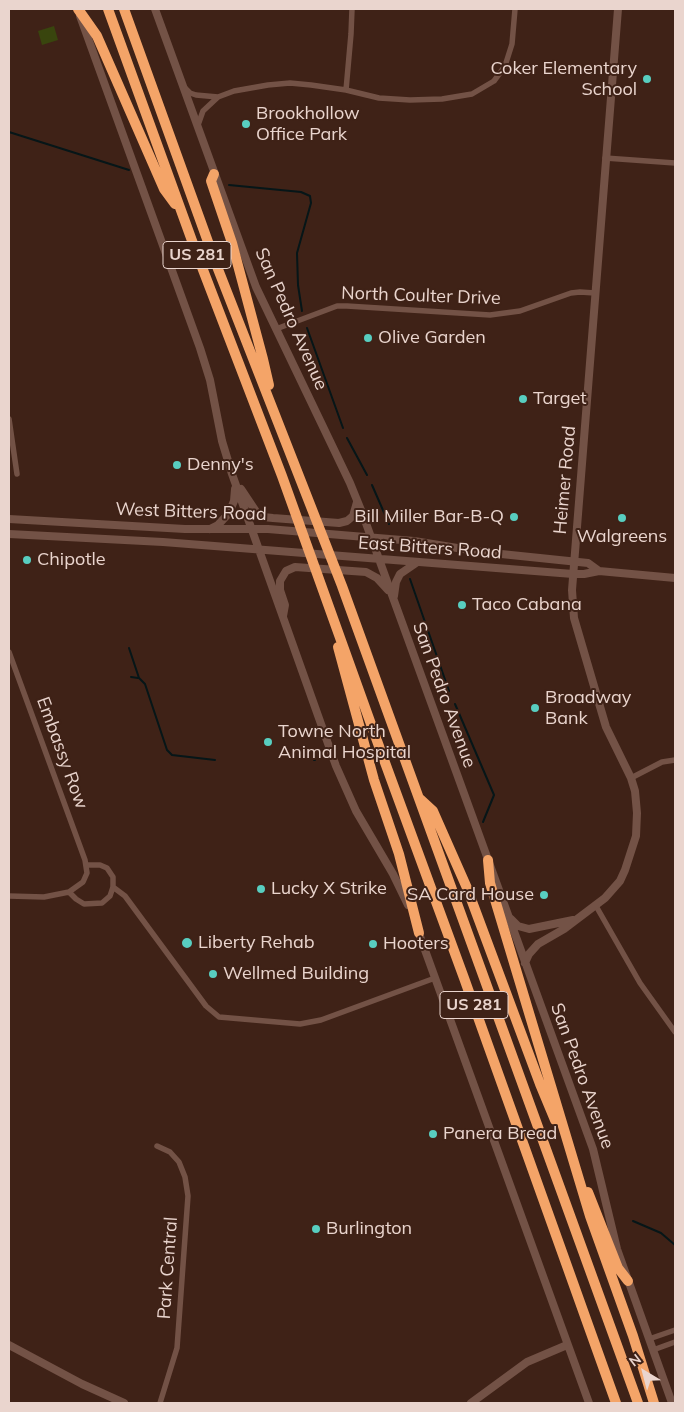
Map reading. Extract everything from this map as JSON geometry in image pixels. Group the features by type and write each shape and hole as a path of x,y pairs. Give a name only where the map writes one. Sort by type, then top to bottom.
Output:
{"highway":[{"path":"78,9 97,36 164,189 183,215"},
{"name":"US 281","path":"108,9 321,584 471,996 616,1403"},
{"name":"US 281","path":"124,9 216,264 342,586 638,1403"},
{"path":"214,174 211,181 236,256 264,359 274,410"},
{"path":"329,607 342,668 378,794 399,854 419,933"},
{"path":"419,798 433,811 467,888 543,1092 595,1208 618,1268 628,1281"},
{"path":"488,860 490,883 590,1216 633,1336 654,1403"}],"main road":[{"path":"78,9 204,360 222,441 282,618 347,793 399,885 419,933 589,1403"},
{"name":"San Pedro Avenue","path":"155,9 254,281 357,499 394,598 593,1149 616,1243 672,1403"},
{"name":"Heimer Road","path":"526,963 529,954 538,944 564,929 574,919 596,906 620,880 634,847 638,813 631,778 606,727 578,637 574,618 572,590 618,9"},
{"path":"232,474 252,508 258,514 266,517 340,523 349,520 353,516 357,499"},
{"path":"205,530 218,525 231,510 235,494 232,474"},
{"name":"West Bitters Road","path":"9,519 205,530 268,529 371,538"},
{"name":"West Bitters Road","path":"9,534 258,549"},
{"name":"East Bitters Road","path":"371,538 414,541 482,552 588,563 599,571"},
{"name":"East Bitters Road","path":"258,549 573,574 599,571 675,578"},
{"path":"394,598 398,577 416,563"},
{"path":"282,618 285,605 280,590 280,581 286,571 294,567 369,573 381,581 394,598"},
{"name":"Heimer Road","path":"509,916 517,926 529,929 574,919"},
{"path":"470,1403 527,1362 568,1344"},
{"path":"9,1345 82,1384 124,1403"}],"street":[{"path":"346,90 352,34 352,9"},
{"path":"183,86 196,95 218,97 252,87 290,83 346,90 379,98 410,100 442,99 472,94 494,81 506,66 512,44 515,9"},
{"path":"198,127 202,112 218,97"},
{"path":"605,158 675,163"},
{"name":"North Coulter Drive","path":"276,329 337,306 498,314 520,311 571,293 595,294"},
{"path":"9,419 16,474"},
{"name":"Embassy Row","path":"9,652 87,865"},
{"path":"631,778 662,762 675,760"},
{"path":"9,896 44,897 69,892 83,882 87,873 87,865 100,865 106,868 112,877 113,887 110,896 102,903 84,904 69,892"},
{"path":"113,887 126,896 206,1006 219,1016 300,1024 321,1020 435,978"},
{"path":"596,906 640,982 675,1032"},
{"name":"Park Central","path":"157,1146 170,1152 179,1162 185,1176 188,1196 177,1348 160,1403"},
{"path":"649,1339 675,1330"},
{"path":"653,1350 675,1342"}],"green space":[{"path":"54,26 58,40 42,45 38,31"}],"waterway":[{"path":"9,132 129,170"},
{"path":"229,185 301,192 310,196 311,203 297,253 298,285 302,311"},
{"path":"307,328 343,428"},
{"path":"347,438 367,475"},
{"path":"372,485 389,524"},
{"path":"410,579 449,691"},
{"path":"129,648 139,678 145,684 167,750 172,755 215,760"},
{"path":"131,677 138,678"},
{"path":"455,704 494,795 483,822"},
{"path":"633,1221 661,1233 675,1245"}],"place":[{"name":"Coker Elementary School","path":"647,79"},
{"name":"Brookhollow Office Park","path":"246,124"},
{"name":"Olive Garden","path":"368,338"},
{"name":"Target","path":"523,399"},
{"name":"Denny's","path":"177,465"},
{"name":"Bill Miller Bar-B-Q","path":"514,517"},
{"name":"Walgreens","path":"622,518"},
{"name":"Chipotle","path":"27,560"},
{"name":"Taco Cabana","path":"462,605"},
{"name":"Broadway Bank","path":"535,708"},
{"name":"Towne North Animal Hospital","path":"268,742"},
{"name":"Lucky X Strike","path":"261,889"},
{"name":"SA Card House","path":"544,895"},
{"name":"Liberty Rehab","path":"187,943"},
{"name":"Hooters","path":"373,944"},
{"name":"Wellmed Building","path":"213,974"},
{"name":"Panera Bread","path":"433,1134"},
{"name":"Burlington","path":"316,1229"}]}
